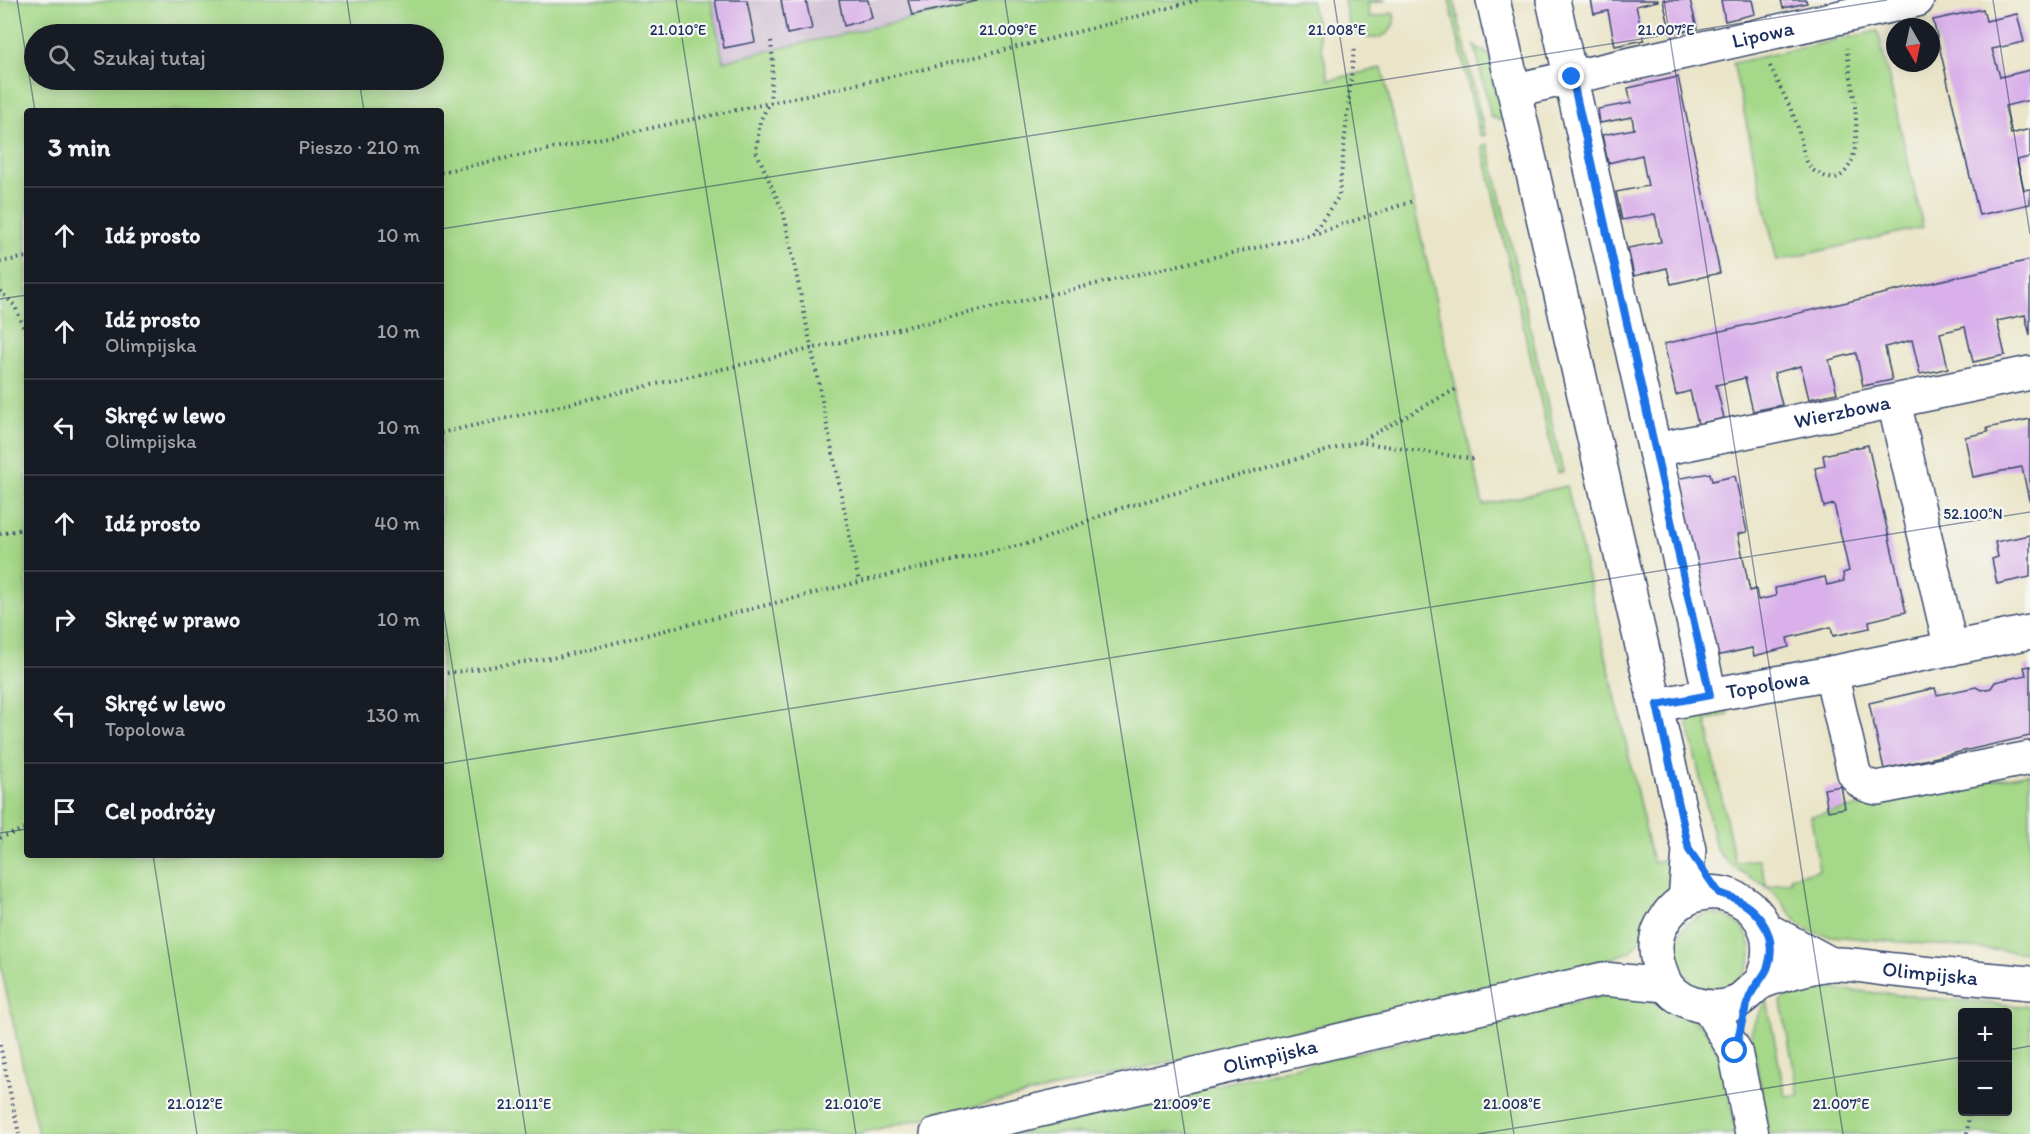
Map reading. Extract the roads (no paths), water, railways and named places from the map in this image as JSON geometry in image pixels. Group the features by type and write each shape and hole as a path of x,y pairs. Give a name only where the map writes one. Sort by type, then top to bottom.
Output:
{"street":[{"path":"1493,0 1689,850 1685,900"},
{"name":"Topolowa","path":"1553,0 1656,450 1730,699 1831,673 2030,632"},
{"name":"Lipowa","path":"1515,90 1917,0"},
{"name":"Wierzbowa","path":"1656,450 2030,373"},
{"path":"1894,402 1951,650"},
{"path":"1831,673 1854,773 1859,782 1869,787 1877,788 2030,758"},
{"path":"1657,705 1730,699"},
{"path":"1689,850 1719,893"},
{"path":"1665,984 1657,962 1656,942 1660,927 1670,911 1685,900 1702,893 1719,893"},
{"name":"Olimpijska","path":"1719,893 1735,897 1749,905 1761,918 1766,928 1831,964"},
{"path":"1735,1051 1756,988 1767,967 1770,950 1766,928"},
{"name":"Olimpijska","path":"1603,980 1656,942"},
{"name":"Olimpijska","path":"937,1134 1603,980 1665,984 1679,998 1708,1007 1732,1004 1756,988 1831,964 2030,983"},
{"path":"1708,1007 1735,1051 1752,1134"}]}
